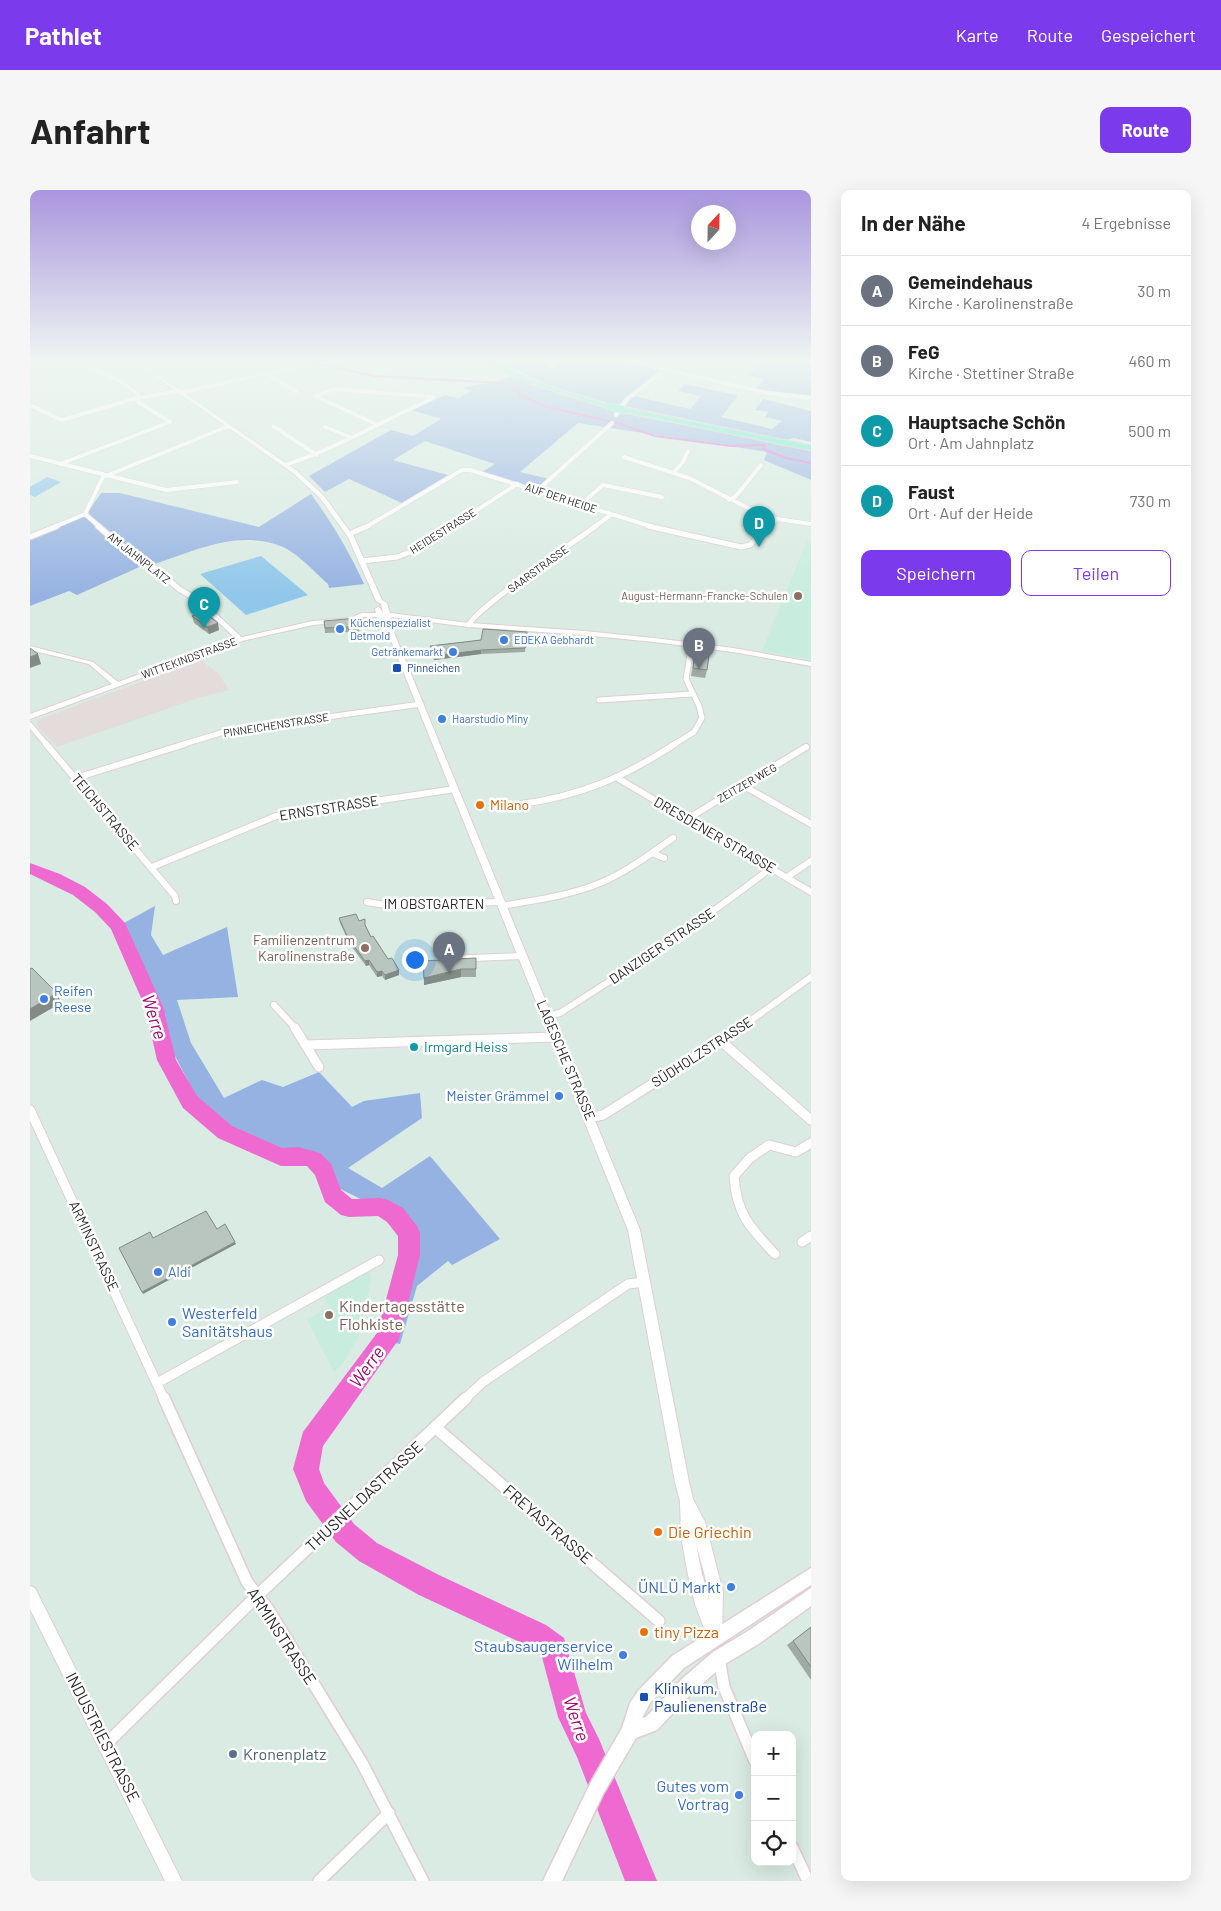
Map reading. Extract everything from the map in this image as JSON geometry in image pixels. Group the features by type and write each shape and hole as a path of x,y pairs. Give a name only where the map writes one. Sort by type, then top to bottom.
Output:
{"main road":[{"path":"761,438 811,448"},
{"path":"552,1881 597,1788 630,1730 636,1709 644,1697 678,1662 811,1576"},
{"path":"630,1730 651,1724 689,1684 719,1658 754,1637 811,1596"},
{"name":"LAGESCHE STRASSE","path":"715,1639 719,1658"}],"street":[{"path":"60,464 127,438"},
{"path":"30,537 85,514 96,496 101,479 200,438"},
{"name":"LAGESCHE STRASSE","path":"246,438 285,465 322,497 349,534 379,601 377,604 384,631 392,635"},
{"path":"291,438 317,455"},
{"path":"285,465 317,455 348,438"},
{"path":"538,490 596,438"},
{"path":"674,472 683,462 688,451"},
{"path":"30,456 166,490 236,482"},
{"path":"624,457 674,472 747,509 777,519 811,524"},
{"path":"729,500 736,496 761,465"},
{"name":"AUF DER HEIDE","path":"349,534 361,530 458,470 470,470 538,490 611,515 741,547 750,545 777,519"},
{"name":"HEIDESTRASSE","path":"362,561 405,555 517,484"},
{"path":"580,505 603,485 662,497"},
{"name":"AM JAHNPLATZ","path":"85,514 129,553 148,562 179,589 199,601 240,639"},
{"name":"SAARSTRASSE","path":"469,625 470,621 488,605 611,515"},
{"name":"LAGESCHE STRASSE","path":"379,601 384,603 392,635 634,1230 669,1417 687,1500 698,1522 716,1592 715,1639"},
{"name":"WITTEKINDSTRASSE","path":"30,718 240,639 313,623 353,618 380,617 600,634 692,644 811,664"},
{"path":"521,804 570,798 619,779 694,732 701,724 702,715 686,680 692,644"},
{"path":"30,648 91,663 118,685"},
{"path":"599,700 692,694"},
{"name":"PINNEICHENSTRASSE","path":"76,778 227,731 421,704"},
{"name":"TEICHSTRASSE","path":"30,725 152,867 175,896 176,901"},
{"name":"ZEITZER WEG","path":"687,818 734,789 744,786 806,747"},
{"name":"DRESDENER STRASSE","path":"619,779 811,892"},
{"path":"744,786 811,824"},
{"name":"ERNSTSTRASSE","path":"152,867 276,816 455,789"},
{"name":"IM OBSTGARTEN","path":"366,902 385,905 501,904 567,894 590,887 631,867 673,838"},
{"path":"652,852 664,858"},
{"path":"787,877 811,860"},
{"name":"DANZIGER STRASSE","path":"548,1016 560,1013 674,940 726,904 772,868"},
{"path":"446,959 523,956"},
{"name":"SÜDHOLZSTRASSE","path":"589,1118 603,1115 722,1042 811,977"},
{"path":"274,1004 307,1045 308,1054 319,1067"},
{"path":"307,1045 556,1036"},
{"path":"722,1042 811,1120"},
{"name":"ARMINSTRASSE","path":"30,1110 247,1582 258,1594 358,1755 422,1881"},
{"path":"776,1254 744,1222 734,1196 734,1176 750,1158 769,1145 796,1152 811,1143"},
{"path":"802,1242 811,1236"},
{"path":"157,1383 379,1260"},
{"name":"THUSNELDASTRASSE","path":"107,1743 258,1594 483,1382 628,1284 645,1282"},
{"name":"FREYASTRASSE","path":"436,1428 659,1621"},
{"name":"INDUSTRIESTRASSE","path":"30,1593 107,1743 174,1881"},
{"path":"719,1658 724,1687 751,1751"},
{"path":"319,1881 389,1813"},
{"path":"796,1855 808,1881"}],"shaded area":[{"path":"377,438 560,438 520,472 549,479 536,489 482,472 495,464 425,441 393,460 448,475 402,503 349,479 325,492 309,476"},
{"path":"675,438 749,438 811,450 811,480 764,460 767,452"},
{"path":"777,438 811,438 811,442 794,438 787,440"},
{"path":"47,477 61,482 35,497 30,495 30,487"},
{"path":"101,493 120,493 259,527 311,494 340,538 364,584 329,588 328,584 289,550 267,542 251,540 218,543 155,564 125,544 91,516 88,512"},
{"path":"84,516 123,551 146,564 77,595 69,591 30,606 30,539"},
{"name":"August-Hermann-Francke-Schulen","path":"807,541 811,542 811,660 762,651"},
{"path":"261,556 308,595 246,615 200,574"},
{"path":"200,660 218,673 229,690 198,698 57,747 36,724 38,720"},
{"path":"155,906 151,935 163,955 227,927 238,997 177,1000 191,1043 224,1098 262,1080 283,1087 319,1072 352,1107 364,1101 420,1093 422,1118 348,1168 382,1188 430,1156 500,1239 452,1265 448,1261 417,1286 400,1344 394,1343 415,1255 414,1232 405,1214 398,1207 363,1200 336,1187 326,1167 312,1155 299,1152 282,1154 226,1127 197,1098 174,1054 161,1004 122,924"},
{"path":"367,1269 372,1276 358,1337 344,1362 334,1372 307,1320 329,1307 322,1294"}],"building":[{"path":"204,612 218,623 207,627 192,616"},
{"path":"357,618 359,629 349,630 348,627 325,628 324,621"},
{"path":"483,629 527,632 525,648 481,650 434,656 430,646 481,640"},
{"path":"30,648 38,654 30,657"},
{"path":"695,653 709,655 707,670 693,668"},
{"name":"Familienzentrum Karolinenstraße","path":"356,914 359,921 365,919 365,925 371,937 373,936 388,959 392,958 399,970 385,975 382,971 377,972 369,960 365,961 348,938 339,918"},
{"path":"476,958 476,969 461,969 424,978 423,961"},
{"path":"32,968 57,993 30,1009 30,969"},
{"name":"Aldi","path":"206,1211 217,1229 225,1224 235,1242 142,1292 119,1248 150,1232 153,1238"},
{"path":"811,1627 811,1667 793,1641"}],"waterway":[{"path":"670,438 731,446 765,445 763,449 786,458 811,463"},
{"name":"Werre","path":"30,868 79,891 91,899 119,927 154,1007 167,1060 190,1102 225,1132 281,1157 298,1156 313,1159 324,1170 332,1196 349,1208 380,1207 395,1215 409,1233 409,1255 400,1296 387,1339 312,1441 306,1469 315,1492 345,1533 368,1552 429,1585 536,1635 554,1648 573,1717 589,1749 641,1881"}],"place":[{"name":"Faust","path":"759,547"},
{"name":"August-Hermann-Francke-Schulen","path":"798,596"},
{"name":"Hauptsache Schön","path":"204,628"},
{"name":"Küchenspezialist Detmold","path":"340,629"},
{"name":"EDEKA Gebhardt","path":"504,640"},
{"name":"Getränkemarkt","path":"453,652"},
{"name":"Pinneichen","path":"397,668"},
{"name":"FeG","path":"699,669"},
{"name":"Haarstudio Miny","path":"442,719"},
{"name":"Milano","path":"480,805"},
{"name":"Familienzentrum Karolinenstraße","path":"365,948"},
{"name":"Gemeindehaus","path":"449,973"},
{"name":"Reifen Reese","path":"44,999"},
{"name":"Irmgard Heiss","path":"414,1047"},
{"name":"Meister Grämmel","path":"559,1096"},
{"name":"Aldi","path":"158,1272"},
{"name":"Kindertagesstätte Flohkiste","path":"329,1315"},
{"name":"Westerfeld Sanitätshaus","path":"172,1322"},
{"name":"Die Griechin","path":"658,1532"},
{"name":"ÜNLÜ Markt","path":"731,1587"},
{"name":"tiny Pizza","path":"644,1632"},
{"name":"Staubsaugerservice Wilhelm","path":"623,1655"},
{"name":"Klinikum, Paulienenstraße","path":"644,1697"},
{"name":"Kronenplatz","path":"233,1754"},
{"name":"Gutes vom Vortrag","path":"739,1795"}]}
